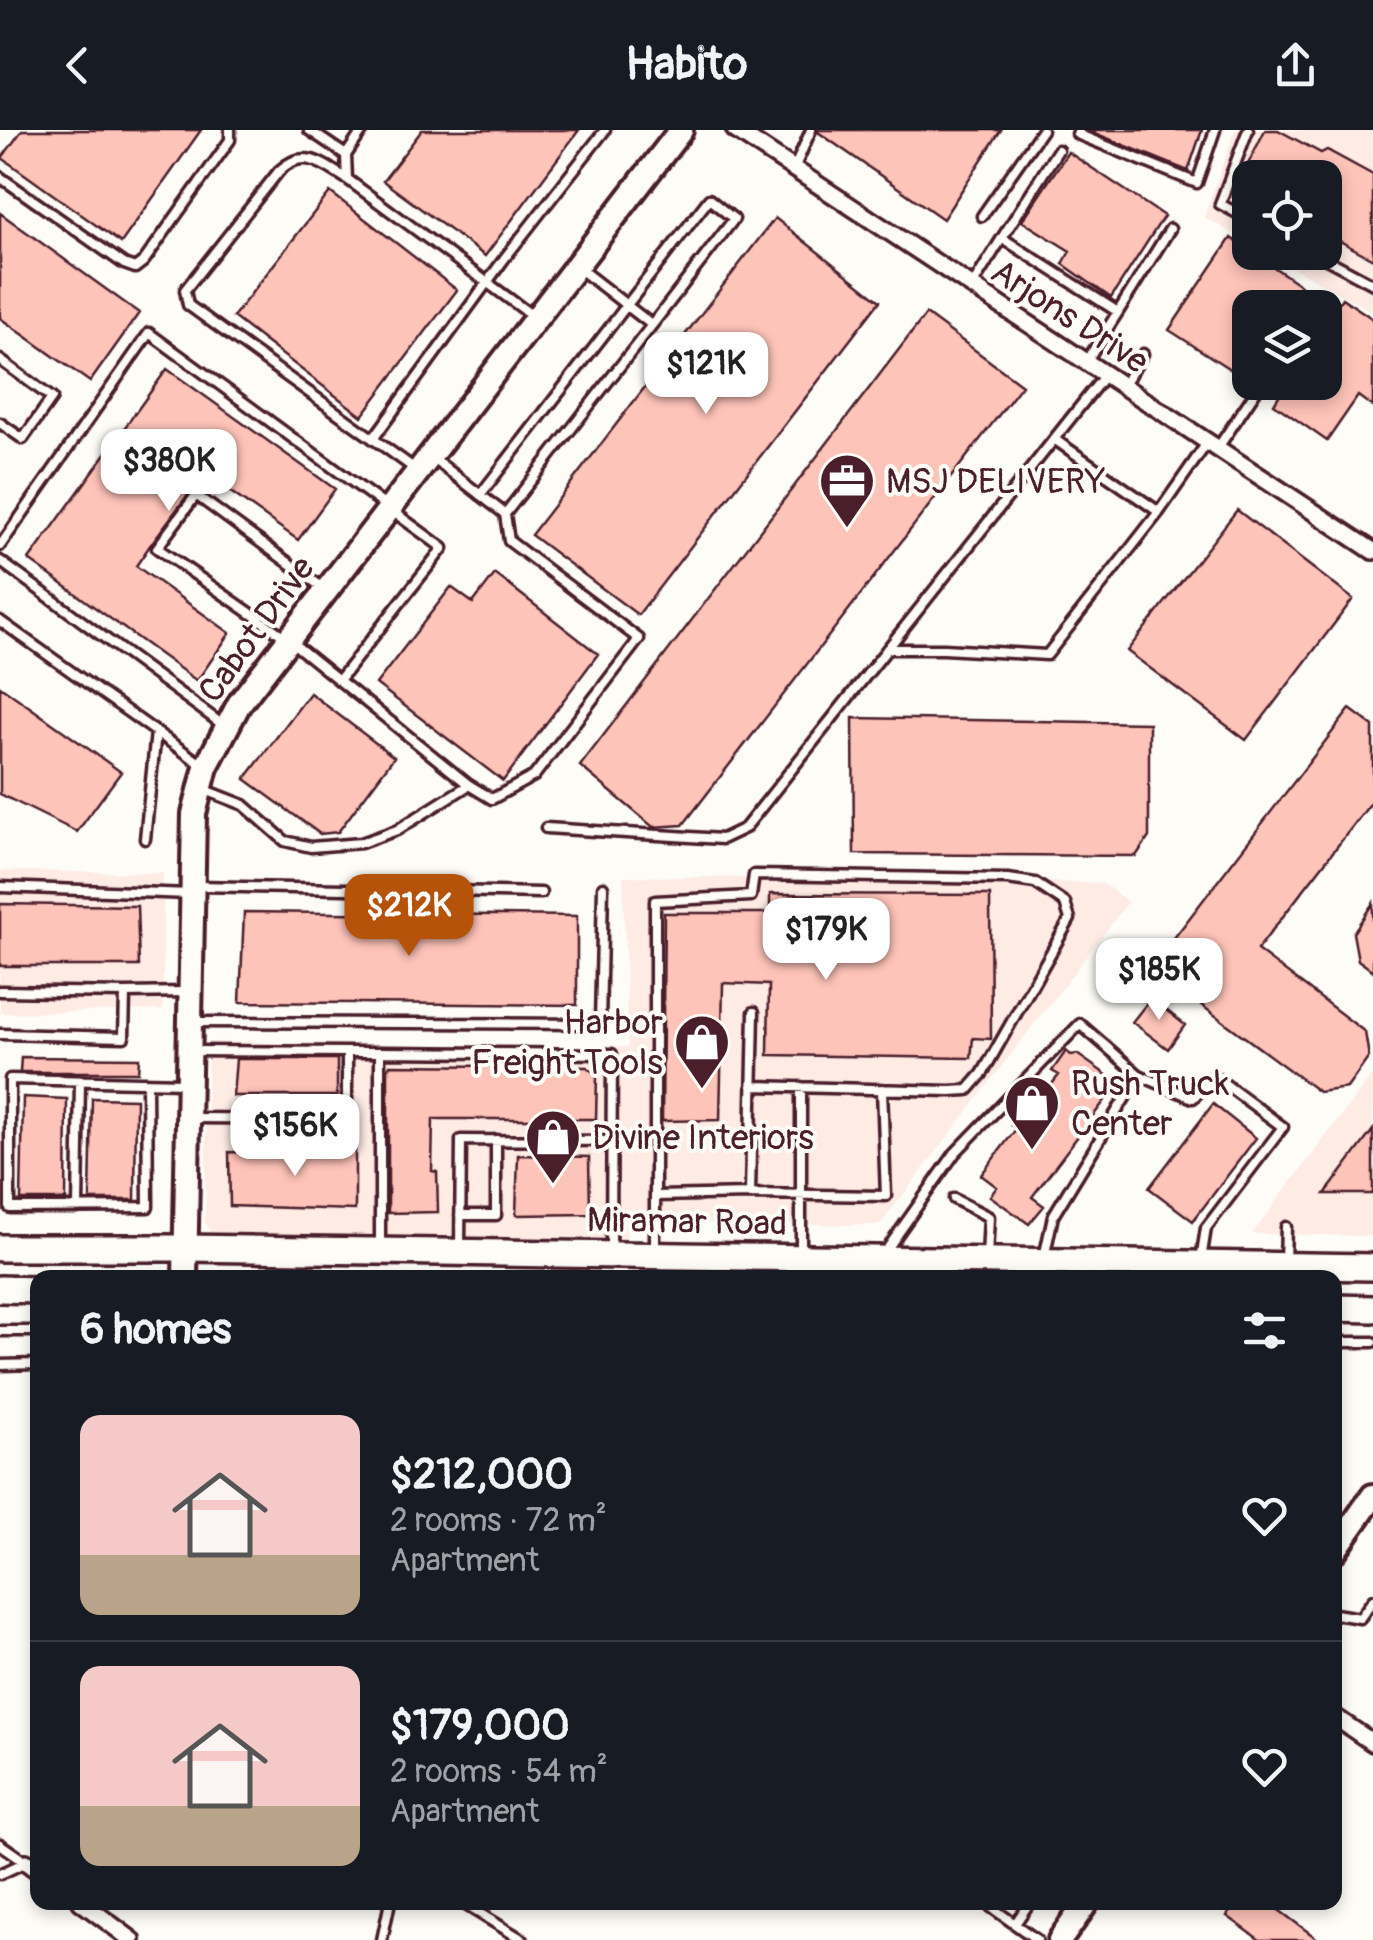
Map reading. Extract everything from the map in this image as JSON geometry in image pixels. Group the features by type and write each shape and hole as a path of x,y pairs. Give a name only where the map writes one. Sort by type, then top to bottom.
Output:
{"main road":[{"name":"Miramar Road","path":"0,1248 1373,1268"},
{"path":"0,1290 30,1290"},
{"path":"1342,1308 1373,1309"}],"street":[{"name":"Cabot Drive","path":"185,1270 194,814 202,777 239,704 682,130"},
{"name":"Arjons Drive","path":"735,130 1373,551"},
{"path":"1342,1540 1373,1496"},
{"path":"1342,1722 1373,1744"},
{"path":"92,1910 132,1940"},
{"path":"1060,1940 1081,1910"}],"lane":[{"path":"0,177 124,264 136,268 230,140 230,130"},
{"path":"309,130 346,155"},
{"path":"347,179 346,155 363,130"},
{"path":"373,438 605,130"},
{"path":"794,169 811,130"},
{"path":"982,216 1042,130"},
{"path":"1079,130 1077,134 1197,183 1215,130"},
{"path":"1237,160 1248,130"},
{"path":"972,286 1058,150"},
{"path":"506,514 480,495 373,438 188,305 185,290 290,160 306,159 347,179 536,319"},
{"path":"1232,172 1220,204 1232,210"},
{"path":"327,590 196,495 157,548 289,640 469,786 492,798 534,776 640,639 509,541 506,514 734,219 709,200 480,495"},
{"path":"1086,362 1170,229"},
{"path":"1002,238 1118,312"},
{"path":"576,266 652,325"},
{"path":"1342,267 1373,284"},
{"path":"0,546 149,333 443,548 340,679"},
{"path":"1123,386 1143,354"},
{"path":"0,360 52,398 22,439 0,423"},
{"path":"546,828 722,839 745,828 1105,374"},
{"path":"887,649 1047,654 1248,400"},
{"path":"1054,438 1159,512"},
{"path":"0,561 227,728"},
{"path":"0,620 156,732 202,777 244,806 285,842 311,846 361,843 398,830 469,786"},
{"path":"145,839 156,732"},
{"path":"655,1256 655,900 750,896 754,875 1008,879 1036,884 1065,903 1070,919 982,1074 968,1090 752,1086"},
{"path":"0,886 541,893"},
{"path":"190,1022 600,1024 603,888"},
{"path":"0,990 190,992"},
{"path":"0,1034 124,1037 125,993"},
{"path":"750,1194 754,1012"},
{"path":"880,1260 954,1153 1080,1024 1138,1074 1193,1098 1214,1076 1283,1127 1206,1228 1201,1265"},
{"path":"189,1051 612,1054 611,1255"},
{"path":"188,1118 347,1118 348,1052"},
{"path":"380,1052 380,1252"},
{"path":"1044,1262 1053,1216 1138,1074"},
{"path":"147,1082 148,1207 10,1208 10,1079 147,1082 189,1084"},
{"path":"78,1208 80,1081"},
{"path":"801,1086 801,1258"},
{"path":"654,1196 886,1196 882,1089"},
{"path":"460,1253 461,1140 612,1142"},
{"path":"460,1214 496,1215 496,1140"},
{"path":"954,1199 989,1218 986,1261"},
{"path":"1285,1266 1286,1226"},
{"path":"0,1331 30,1331"},
{"path":"1342,1342 1373,1342"},
{"path":"0,1365 30,1364"},
{"path":"1342,1615 1360,1618 1373,1600"},
{"path":"0,1844 30,1866"},
{"path":"0,1874 30,1867"},
{"path":"382,1940 388,1910"},
{"path":"474,1910 523,1940"},
{"path":"995,1910 1038,1940"},
{"path":"1015,1924 1025,1910"}],"shaded area":[{"path":"1235,130 1373,130 1373,312 1342,295 1342,290 1333,290 1298,270 1342,270 1342,160 1232,160 1232,233 1204,217"},
{"path":"0,871 163,873 163,1010 0,1013"},
{"path":"623,876 1102,883 1128,902 880,1225 627,1222 626,1243 227,1239 212,1234 205,1222 208,1042 628,1047"},
{"path":"1373,1074 1373,1236 1252,1234"}],"building":[{"path":"22,130 201,130 121,243 2,158"},
{"path":"422,130 579,130 485,256 383,181"},
{"path":"818,130 1001,130 943,219"},
{"path":"1087,130 1202,130 1188,171"},
{"path":"1265,130 1278,130 1321,153 1327,150 1373,175 1373,259 1342,242 1342,160 1250,160"},
{"path":"1068,152 1164,216 1111,298 1063,264 1070,251 1022,221"},
{"path":"330,192 457,290 362,416 233,317"},
{"path":"0,213 139,313 90,382 0,318"},
{"path":"775,218 880,301 638,615 531,535"},
{"path":"1231,238 1232,270 1278,270 1308,290 1232,290 1232,370 1169,330"},
{"path":"1342,298 1373,319 1373,407 1358,396 1327,441 1274,404 1276,400 1342,400"},
{"path":"926,314 1022,385 683,825 653,827 580,766"},
{"path":"167,369 335,489 298,540 204,473 151,544 136,566 230,633 197,681 29,560"},
{"path":"1237,510 1353,599 1246,740 1127,651"},
{"path":"495,574 598,654 503,781 376,684 451,587 473,603"},
{"path":"0,686 121,772 77,832 0,794"},
{"path":"310,693 394,757 338,832 320,834 245,779"},
{"path":"1350,709 1373,726 1373,800 1257,950 1365,1032 1369,1057 1347,1088 1319,1092 1151,968"},
{"path":"853,718 1149,723 1149,837 1136,856 854,854"},
{"path":"770,894 990,895 991,1039 973,1038 971,1058 768,1055 769,985 723,983 720,1120 662,1121 664,913 770,913"},
{"path":"1373,903 1373,971 1358,960 1353,933"},
{"path":"0,904 137,906 139,966 0,966"},
{"path":"244,912 577,916 577,1005 240,1002"},
{"path":"1151,998 1185,1025 1168,1049 1132,1022"},
{"name":"Rush Truck Center","path":"1066,1051 1077,1054 1118,1083 1032,1197 1044,1206 1029,1224 990,1196 997,1187 981,1175 1016,1129 1011,1125 1023,1109 1029,1113 1059,1075 1052,1071"},
{"path":"21,1057 139,1058 138,1072 20,1072"},
{"path":"236,1059 337,1059 337,1096 233,1096"},
{"path":"390,1065 587,1067 597,1075 596,1119 433,1119 432,1171 437,1172 438,1212 388,1213"},
{"path":"23,1097 67,1099 66,1200 21,1200"},
{"path":"92,1098 136,1099 135,1200 90,1200"},
{"path":"1213,1104 1256,1138 1193,1221 1149,1188"},
{"path":"1373,1130 1373,1194 1325,1194"},
{"path":"355,1146 355,1210 230,1206 229,1152 301,1154 302,1148"},
{"name":"Divine Interiors","path":"518,1155 589,1157 590,1214 516,1215"},
{"path":"1231,1910 1279,1910 1319,1940 1260,1940 1227,1916"}],"place":[{"name":"MSJ DELIVERY","path":"847,530"},
{"name":"Harbor Freight Tools","path":"702,1091"},
{"name":"Rush Truck Center","path":"1032,1152"},
{"name":"Divine Interiors","path":"553,1186"}]}
